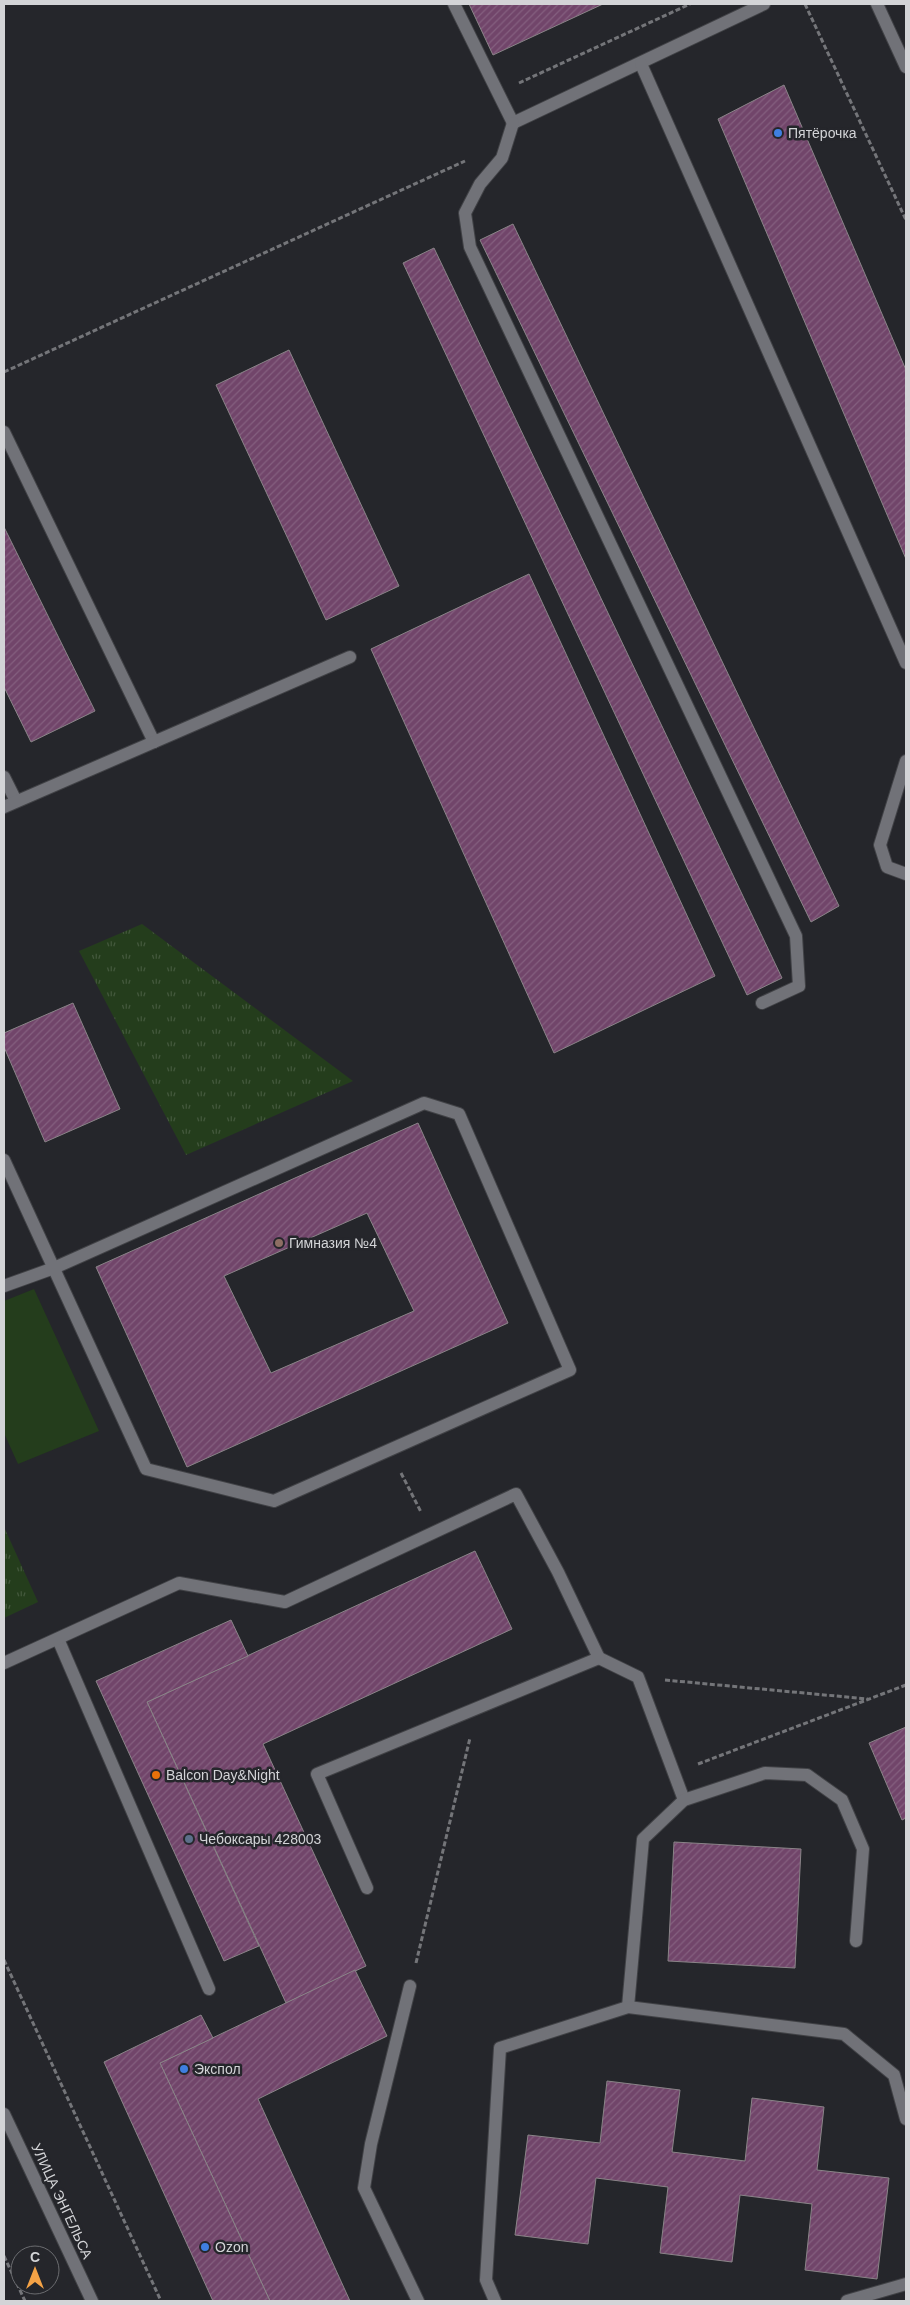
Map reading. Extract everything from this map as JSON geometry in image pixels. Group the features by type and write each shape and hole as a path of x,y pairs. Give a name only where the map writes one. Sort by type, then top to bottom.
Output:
{"street":[{"path":"454,4 513,123 502,158 480,184 465,213 470,247 796,936 799,986 762,1003"},
{"path":"513,123 641,64 764,4"},
{"path":"877,4 906,67"},
{"path":"641,64 906,663"},
{"path":"4,432 154,742"},
{"path":"4,807 350,657"},
{"path":"906,761 880,845 887,867 906,874"},
{"path":"4,777 16,802"},
{"path":"4,1160 54,1268 146,1469 274,1501 570,1370 459,1114 424,1103 54,1268 4,1286"},
{"path":"4,1663 179,1583 285,1602 516,1494 558,1572 599,1658 638,1677 684,1800"},
{"path":"58,1639 209,1989"},
{"path":"367,1888 317,1774 599,1658"},
{"path":"628,2007 643,1839 684,1800 765,1773 808,1775 842,1800 863,1849 856,1941"},
{"path":"410,1986 371,2144 364,2188 418,2301"},
{"path":"495,2301 486,2280 500,2048 628,2007 844,2034 894,2075 906,2119"},
{"name":"УЛИЦА ЭНГЕЛЬСА","path":"4,2114 92,2301"},
{"path":"847,2301 906,2284"}],"path":[{"path":"498,92 690,4"},
{"path":"805,4 906,220"},
{"path":"4,372 507,142"},
{"path":"390,1450 431,1533"},
{"path":"638,1677 868,1699"},
{"path":"674,1773 906,1685"},
{"path":"410,1986 478,1708"},
{"path":"4,1960 161,2301"},
{"path":"4,2256 25,2301"}],"green space":[{"path":"142,924 353,1081 186,1155 79,951"},
{"path":"34,1289 99,1431 18,1464 4,1433 4,1301"},
{"path":"4,1527 38,1602 4,1618"}],"building":[{"path":"469,4 603,4 493,55"},
{"path":"784,85 906,370 906,559 718,119"},
{"path":"513,224 839,906 811,922 480,240"},
{"path":"434,248 782,978 747,995 403,263"},
{"path":"289,350 399,586 326,620 216,385"},
{"path":"4,527 95,711 31,742 4,687"},
{"path":"529,574 715,976 554,1053 371,649"},
{"path":"73,1003 120,1109 45,1142 4,1047 4,1033"},
{"path":"418,1123 508,1323 187,1467 96,1267","holes":["367,1213 414,1311 271,1373 224,1276"]},
{"path":"475,1551 512,1629 263,1744 366,1966 286,2003 147,1702"},
{"path":"231,1620 248,1656 147,1702 259,1946 224,1961 96,1681"},
{"path":"906,1727 906,1818 902,1820 869,1743"},
{"path":"674,1842 801,1849 795,1968 668,1961"},
{"path":"355,1970 387,2036 258,2099 350,2301 270,2301 160,2063"},
{"path":"201,2015 213,2038 160,2063 270,2301 213,2301 104,2062"},
{"path":"607,2081 680,2090 672,2152 745,2161 752,2098 824,2107 817,2170 889,2178 877,2279 805,2270 812,2204 740,2195 732,2262 660,2253 668,2187 596,2178 588,2244 515,2235 528,2135 600,2143"}],"place":[{"name":"Пятёрочка","path":"778,133"},
{"name":"Гимназия №4","path":"279,1243"},
{"name":"Balcon Day&Night","path":"156,1775"},
{"name":"Чебоксары 428003","path":"189,1839"},
{"name":"Экспол","path":"184,2069"},
{"name":"Ozon","path":"205,2247"}]}
